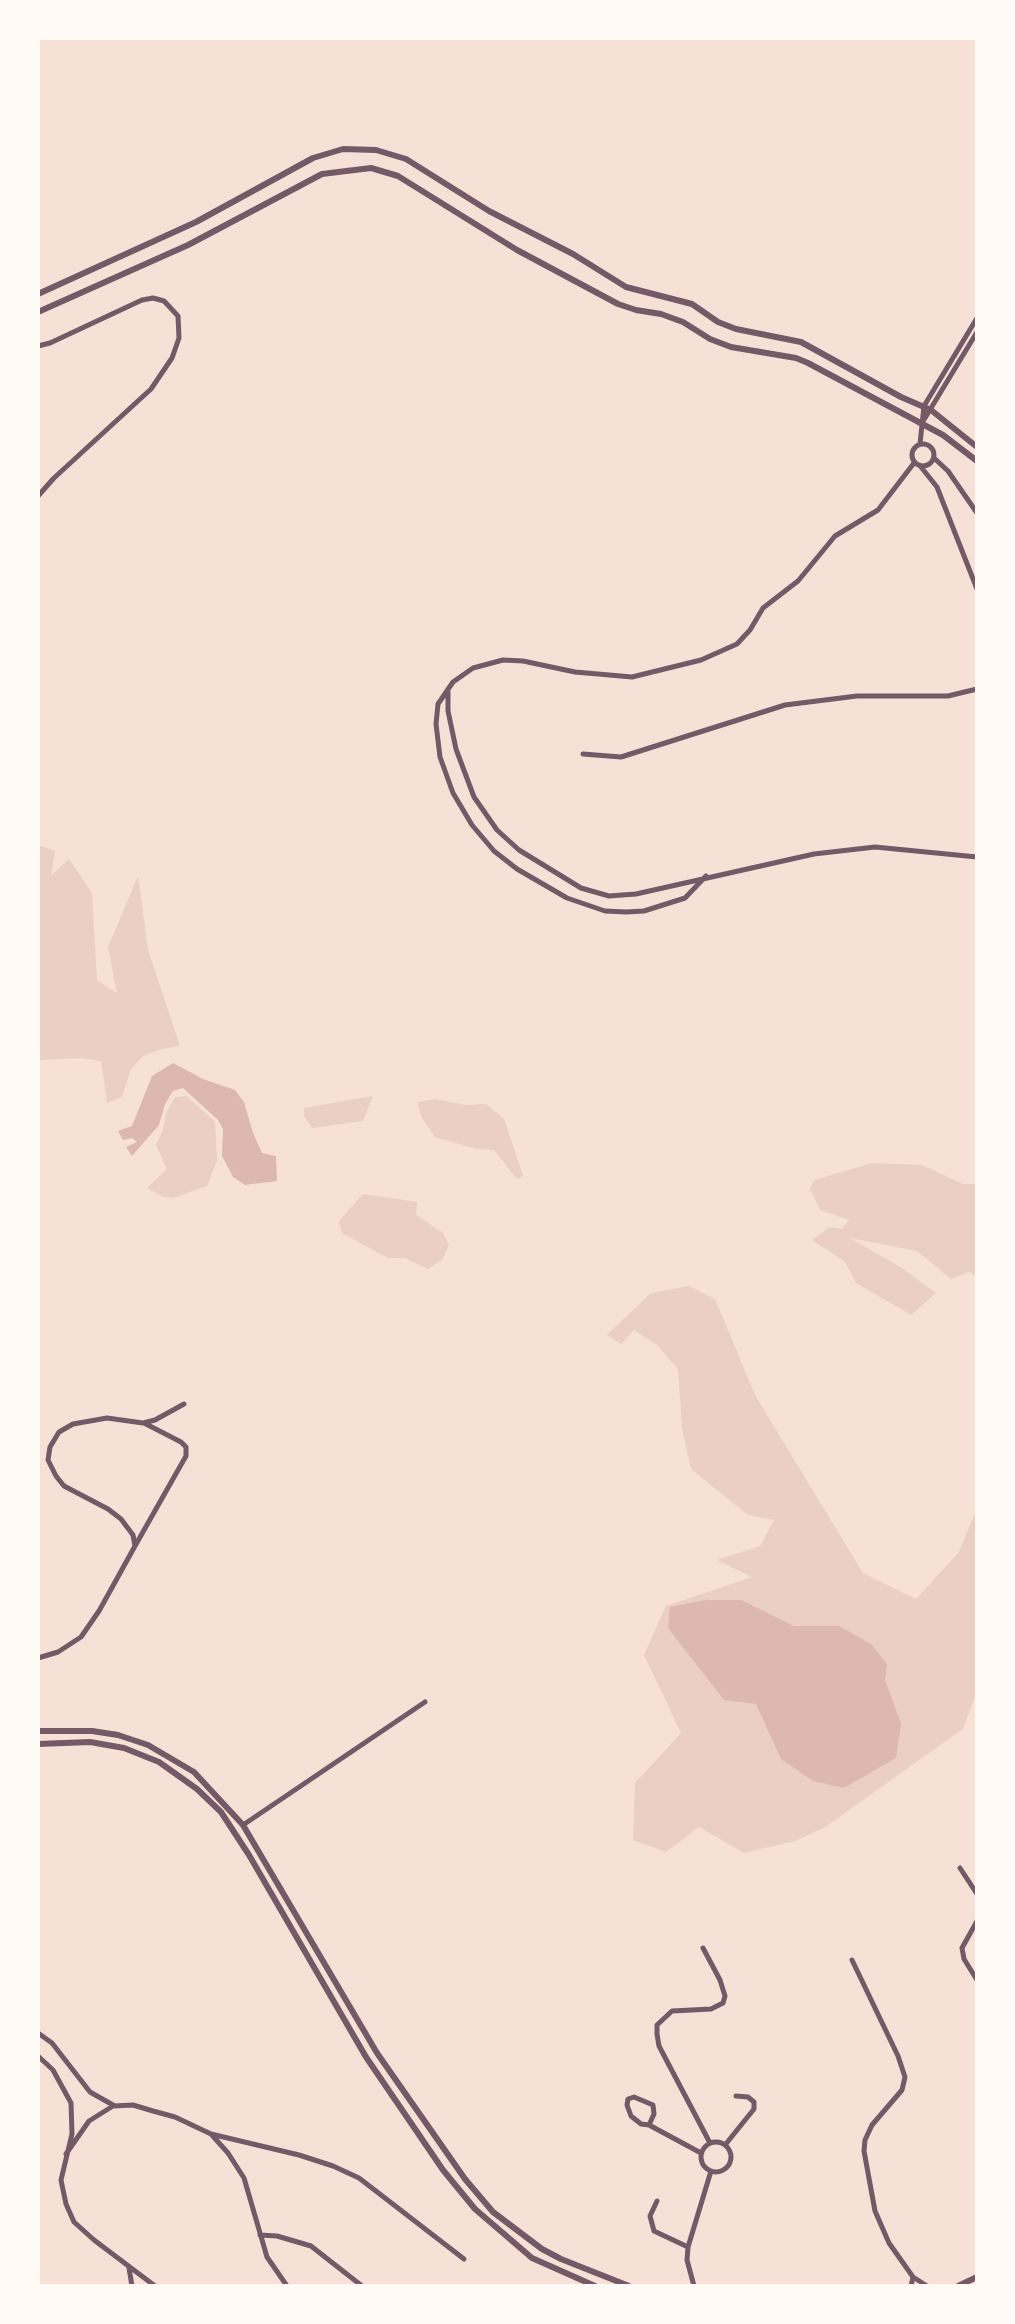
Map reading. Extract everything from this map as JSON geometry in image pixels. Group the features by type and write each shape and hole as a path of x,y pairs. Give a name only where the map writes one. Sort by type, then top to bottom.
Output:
{"street":[{"path":"38,294 196,222 313,158 343,149 376,150 406,159 489,211 573,254 626,287 692,304 718,322 736,329 801,342 901,397 928,408 977,447"},
{"path":"38,312 188,245 322,174 371,168 398,176 517,250 618,304 683,322 710,339 731,347 796,358 922,423 962,447 977,461"},
{"path":"38,346 142,300 153,298 164,301 178,316 179,338 172,358 151,389 38,496"},
{"path":"971,327 977,310"},
{"path":"920,444 922,423 928,408 977,318"},
{"path":"928,408 977,332"},
{"path":"977,513 948,471 934,458 928,445 920,444 913,448 911,456 914,463 937,487 977,589"},
{"path":"921,467 929,465 934,458"},
{"path":"706,876 685,898 644,911 626,912 605,911 567,898 517,869 494,851 472,825 453,793 440,757 436,724 438,704 453,682 473,668 503,660 575,672 632,677 701,660 737,644 763,608 798,581 835,536 878,510 914,463"},
{"path":"583,754 621,757 785,705 857,696 948,696 977,689"},
{"path":"448,692 448,711 456,749 474,797 497,830 519,850 581,888 609,896 662,889 706,876 814,854 875,847 977,857"},
{"path":"143,1423 162,1417 184,1404"},
{"path":"38,1658 58,1652 81,1637 99,1611 186,1456 186,1447 181,1442 143,1423 107,1418 73,1424 59,1432 50,1447 48,1460 56,1476 64,1486 121,1519 133,1535 135,1546"},
{"path":"243,1825 425,1702"},
{"path":"38,1731 92,1731 118,1735 148,1745 194,1772 243,1825 377,2053 465,2179 493,2212 522,2235 561,2259 629,2286"},
{"path":"38,1744 90,1742 124,1748 159,1762 186,1780 221,1812 236,1832 366,2057 443,2170 475,2209 532,2258 595,2286"},
{"path":"186,1780 194,1772"},
{"path":"960,1868 977,1894"},
{"path":"977,1921 962,1948 964,1959 977,1980"},
{"path":"703,1948 720,1980 725,1996 723,2003 711,2009 672,2011 657,2025 657,2034 659,2046 710,2143"},
{"path":"852,1960 905,2077 902,2090 872,2125 864,2151 875,2211 889,2243 913,2277 927,2286"},
{"path":"38,2033 52,2043 90,2092 113,2106"},
{"path":"366,2057 377,2053"},
{"path":"38,2056 53,2070 71,2103 72,2134 61,2180 74,2222 155,2286"},
{"path":"725,2145 754,2109 754,2102 748,2097 736,2096"},
{"path":"649,2125 654,2114 653,2105 647,2100 628,2099 631,2116 701,2153 704,2167 711,2171 722,2170 729,2163 731,2155 725,2145 718,2142 710,2143 701,2153"},
{"path":"66,2154 89,2121 113,2106 133,2105 175,2117 211,2134 299,2155 359,2178 464,2259"},
{"path":"211,2134 244,2178 267,2257 287,2286"},
{"path":"694,2286 687,2260 688,2247 711,2171"},
{"path":"657,2201 650,2216 654,2231 688,2247"},
{"path":"260,2235 277,2236 311,2246 362,2286"},
{"path":"129,2267 132,2286"},
{"path":"911,2286 913,2277"},
{"path":"958,2286 977,2277"}],"shaded area":[{"path":"38,845 55,851 51,876 69,859 92,893 97,980 117,993 108,947 138,876 148,950 180,1046 143,1056 131,1069 122,1097 107,1103 101,1061 82,1058 38,1060"},
{"path":"173,1063 203,1079 235,1090 244,1102 262,1153 276,1156 277,1181 245,1185 233,1177 222,1156 223,1129 218,1120 183,1088 173,1091 165,1104 159,1125 132,1156 126,1147 137,1142 132,1138 123,1140 118,1131 132,1126 152,1076"},
{"path":"186,1096 215,1121 217,1161 207,1186 173,1198 164,1197 147,1188 167,1169 156,1145 175,1097"},
{"path":"373,1096 363,1121 312,1128 304,1116 304,1108"},
{"path":"435,1099 466,1105 486,1104 504,1119 523,1176 517,1179 494,1150 476,1149 435,1137 422,1118 417,1102"},
{"path":"872,1163 922,1165 963,1184 977,1184 977,1276 969,1272 951,1279 917,1251 850,1238 902,1268 936,1293 911,1315 856,1283 845,1262 812,1240 830,1227 842,1229 849,1220 820,1210 810,1189 814,1180"},
{"path":"363,1194 417,1202 416,1215 443,1233 449,1245 442,1260 428,1269 405,1258 388,1258 342,1233 339,1221"},
{"path":"689,1286 715,1299 756,1397 863,1573 916,1599 959,1552 977,1508 977,1691 963,1729 825,1827 795,1841 744,1853 699,1827 666,1852 633,1840 635,1783 681,1733 644,1655 666,1606 752,1577 717,1560 760,1546 774,1520 748,1515 691,1469 682,1429 678,1369 657,1345 634,1330 621,1344 607,1335 651,1293"},
{"path":"706,1600 741,1600 794,1626 839,1626 871,1644 887,1664 885,1680 901,1724 896,1758 844,1788 813,1781 781,1759 756,1704 724,1700 668,1628 670,1607"}]}
